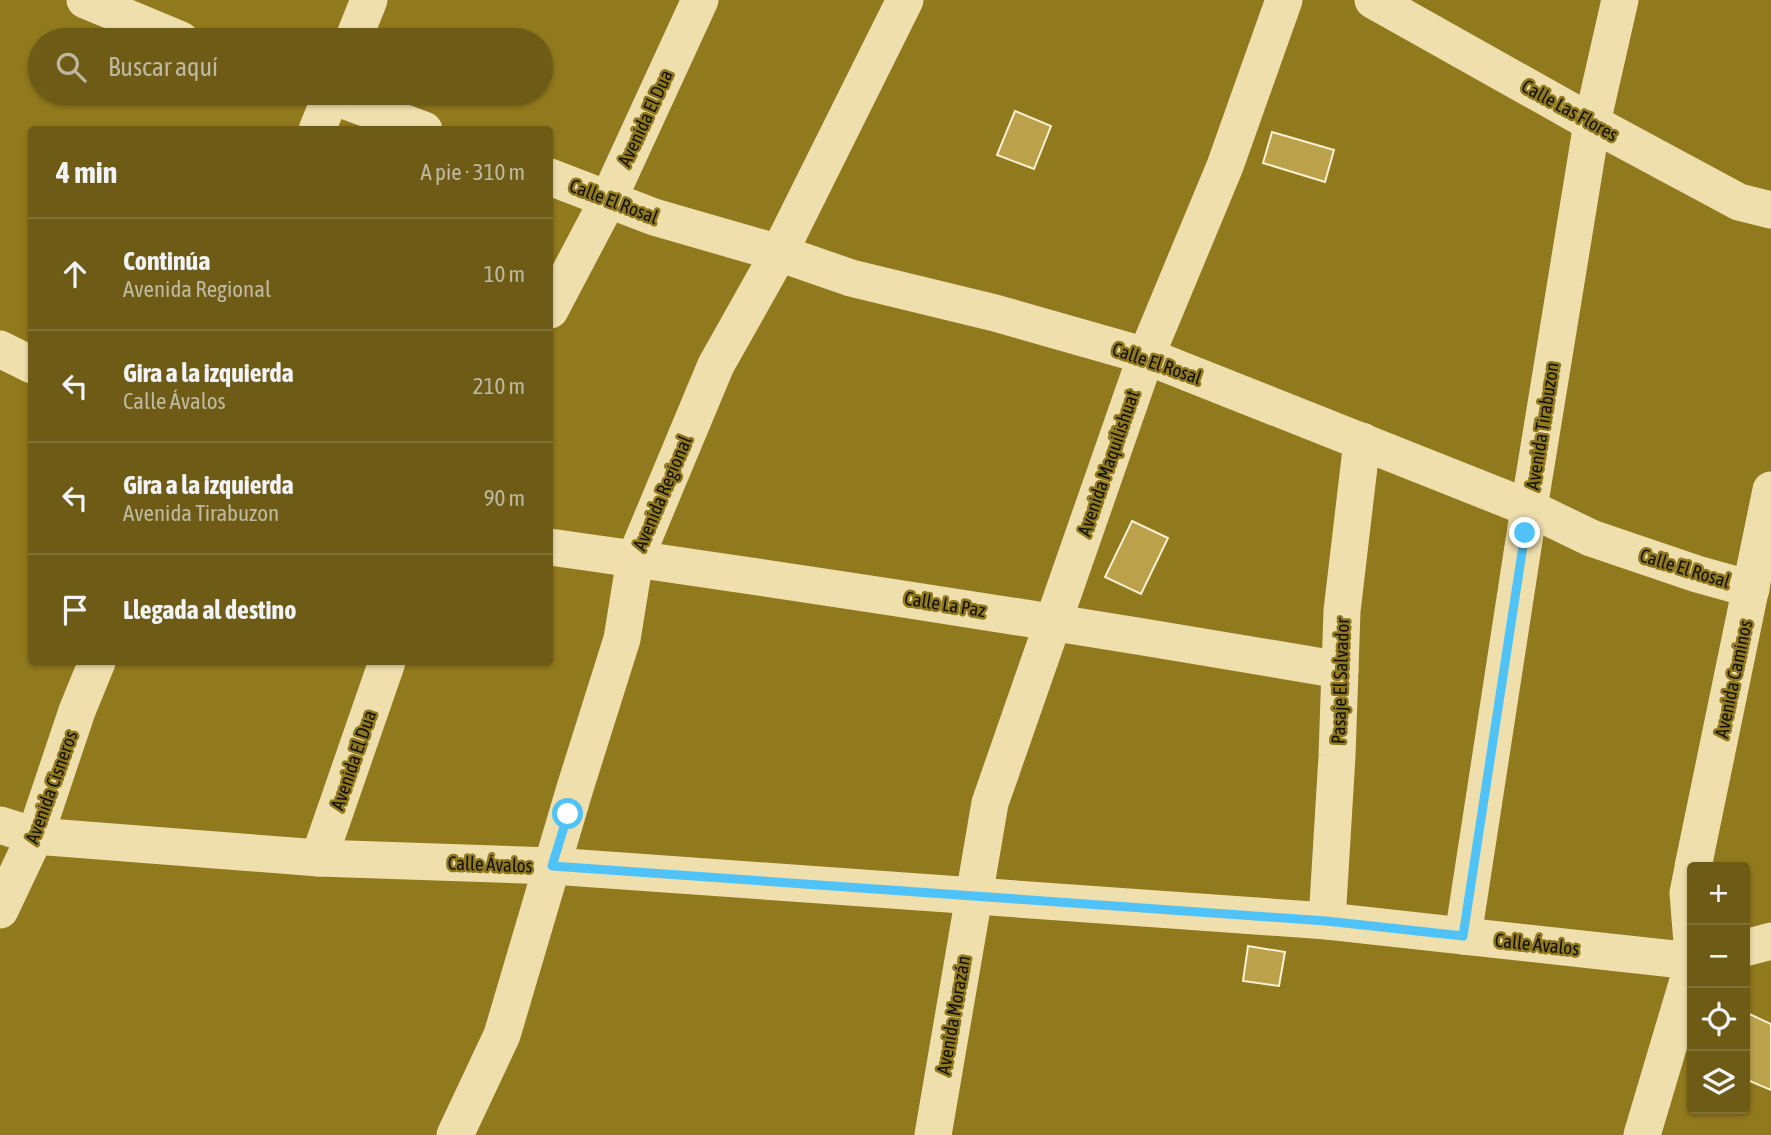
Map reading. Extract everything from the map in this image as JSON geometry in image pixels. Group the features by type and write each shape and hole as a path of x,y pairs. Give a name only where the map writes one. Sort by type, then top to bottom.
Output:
{"street":[{"path":"85,0 152,28"},
{"path":"358,28 369,0"},
{"name":"Avenida El Dua","path":"553,304 608,200 700,0"},
{"name":"Avenida Regional","path":"455,1135 502,1035 622,639 635,559 716,365 779,253 905,0"},
{"name":"Avenida Maquilishuat","path":"973,896 990,803 1052,621 1146,356 1225,166 1284,0"},
{"name":"Calle Las Flores","path":"1373,0 1739,202 1771,210"},
{"name":"Avenida Tirabuzon","path":"1463,936 1592,123 1620,0"},
{"path":"318,126 325,105"},
{"path":"360,105 414,126"},
{"name":"Calle El Rosal","path":"553,178 654,217 779,253 851,278 995,313 1146,356 1529,508 1591,538 1697,574 1751,589"},
{"path":"0,349 28,363"},
{"name":"Pasaje El Salvador","path":"1326,921 1342,611 1362,441"},
{"name":"Avenida Caminos","path":"1694,862 1771,491"},
{"name":"Calle La Paz","path":"553,547 1052,621 1340,670"},
{"name":"Avenida Cisneros","path":"0,910 35,836 96,665"},
{"name":"Avenida El Dua","path":"319,858 386,665"},
{"name":"Calle Ávalos","path":"0,825 35,836 319,858 552,866 1326,921 1687,960"},
{"name":"Avenida Morazán","path":"933,1135 973,896"},
{"path":"1750,947 1771,941"},
{"path":"1642,1135 1687,984"}],"building":[{"path":"1015,111 1051,126 1034,169 997,155"},
{"path":"1272,132 1334,150 1325,182 1263,163"},
{"path":"1132,521 1168,538 1141,594 1105,577"},
{"path":"1248,946 1285,952 1279,986 1243,981"},
{"path":"1750,1014 1771,1024 1771,1090 1750,1081"}],"route":[{"path":"568,814 552,866 1326,921 1463,936 1525,533"}]}
